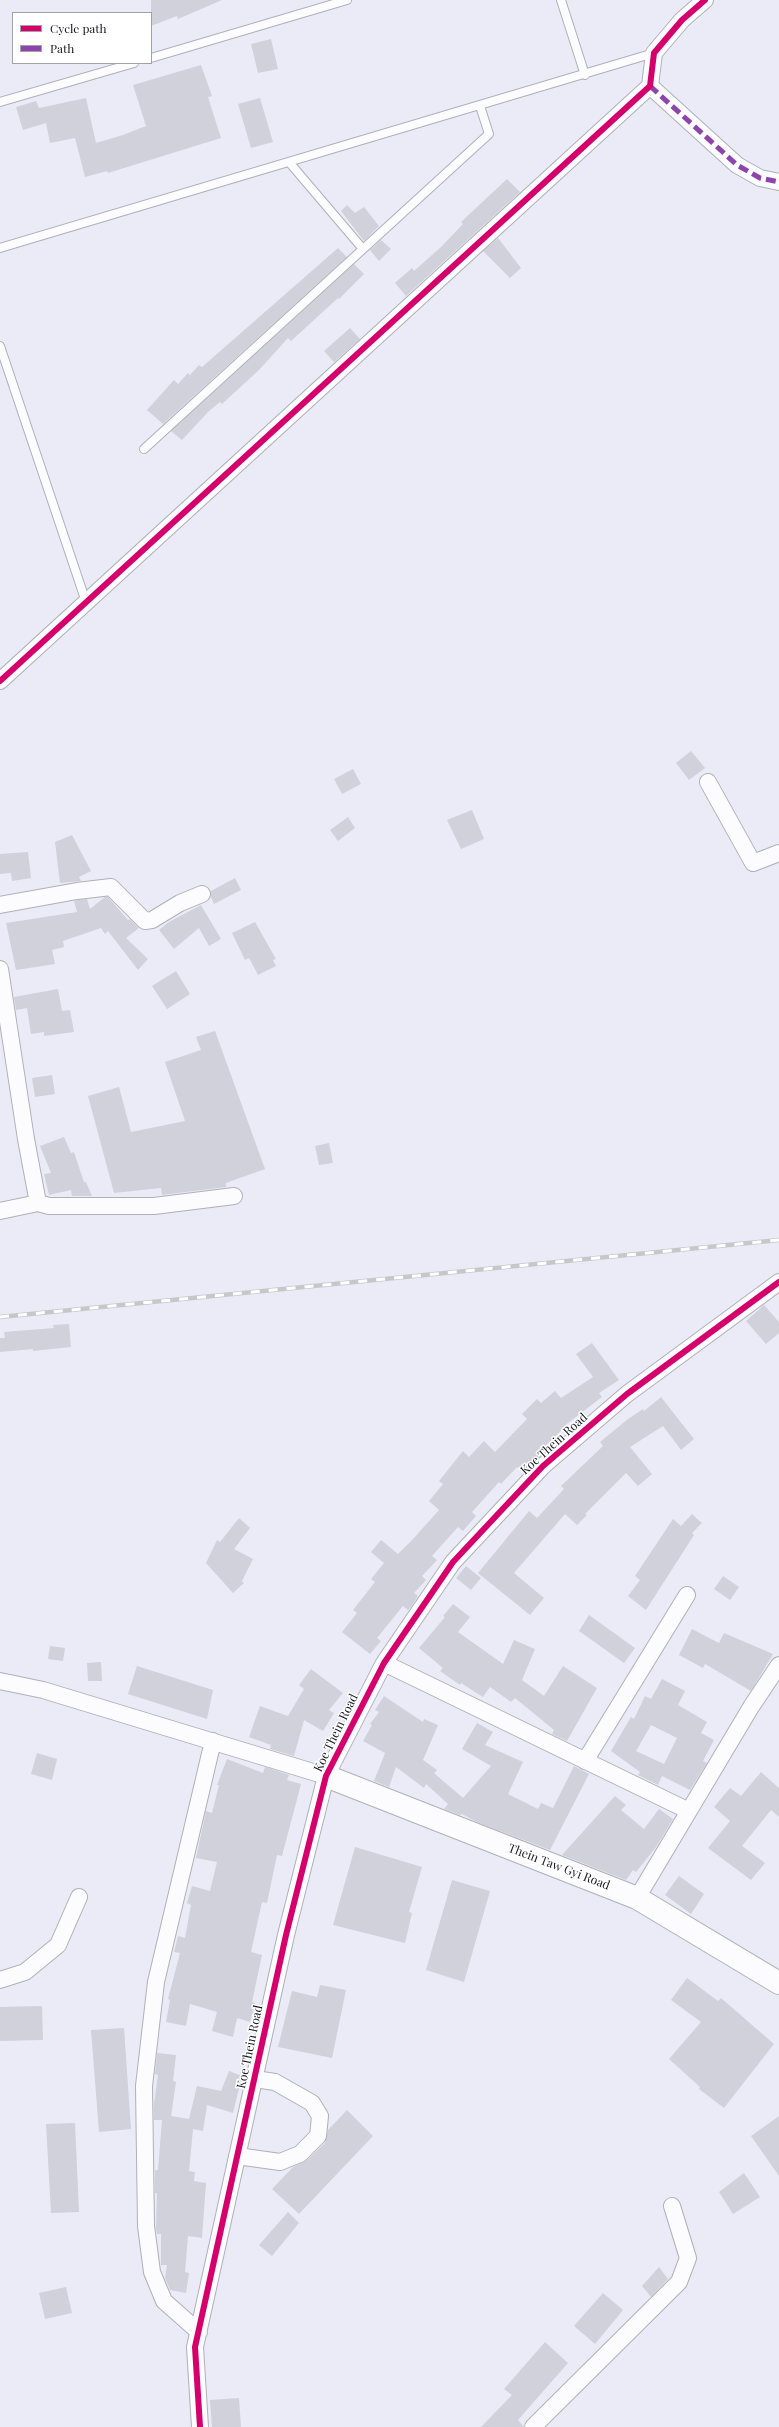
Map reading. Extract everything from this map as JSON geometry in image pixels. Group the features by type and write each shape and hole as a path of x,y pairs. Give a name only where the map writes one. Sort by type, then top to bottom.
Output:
{"street":[{"path":"0,680 650,86 654,53 682,20 704,0"},
{"path":"650,86 737,165 760,178 779,182"},
{"path":"708,782 753,863 779,853"},
{"path":"0,905 77,891 111,887 145,921 152,920 180,902 202,894"},
{"path":"0,969 7,1063 38,1203"},
{"path":"0,1211 38,1203 49,1206 154,1206 234,1196"},
{"name":"Koe Thein Road","path":"200,2427 195,2347 286,1935 326,1776 384,1663 453,1562 544,1466 627,1394 779,1282"},
{"path":"585,1761 688,1595"},
{"path":"384,1663 688,1811"},
{"path":"637,1898 688,1811 779,1665"},
{"path":"0,1681 43,1690 326,1776"},
{"path":"199,2332 164,2301 152,2272 146,2226 144,2086 156,1982 213,1741"},
{"name":"Thein Taw Gyi Road","path":"326,1776 637,1898 779,1984"},
{"path":"0,1980 25,1972 58,1945 79,1897"},
{"path":"237,2156 280,2162 300,2154 318,2136 320,2116 312,2103 275,2082 254,2078"},
{"path":"533,2427 679,2282 688,2258 672,2206"}],"lane":[{"path":"152,58 347,0"},
{"path":"561,0 585,75"},
{"path":"0,248 585,75 654,53"},
{"path":"0,102 131,64"},
{"path":"144,449 489,134 480,106"},
{"path":"289,162 363,249"},
{"path":"0,346 86,602"}],"building":[{"path":"151,0 222,0 178,19 177,16 152,26"},
{"path":"271,39 278,69 258,73 251,44"},
{"path":"201,65 212,96 208,97 221,138 108,173 107,171 85,177 75,138 50,143 46,123 23,130 16,107 36,101 39,108 86,98 96,143 146,126 133,85"},
{"path":"260,98 273,142 251,148 238,104"},
{"path":"507,179 520,192 406,296 395,283 412,268 414,271 441,247 463,224 461,222"},
{"path":"347,205 355,213 364,207 379,226 364,241 341,211"},
{"path":"498,238 521,268 510,278 483,251"},
{"path":"381,240 391,249 379,261 370,250"},
{"path":"338,248 347,257 163,424 147,410 174,380 178,384 188,373 190,375 199,365 202,367"},
{"path":"354,264 364,274 339,299 338,298 291,341 288,338 259,370 222,404 220,402 209,411 182,440 171,431"},
{"path":"350,328 360,339 334,362 324,351"},
{"path":"691,751 705,768 689,780 676,763"},
{"path":"353,769 361,784 342,794 334,779"},
{"path":"472,810 484,839 461,849 447,820"},
{"path":"348,817 355,828 338,841 330,830"},
{"path":"72,835 91,871 79,877 81,881 60,883 55,842"},
{"path":"28,852 31,878 12,881 11,873 0,874 0,854"},
{"path":"235,878 241,890 214,904 211,897 211,891"},
{"path":"105,897 108,897 128,920 130,919 139,928 126,938 148,959 138,970 108,931 105,934 101,928 63,941 64,947 52,950 55,964 16,970 6,923 77,912 74,901 78,900 87,899 90,909"},
{"path":"201,905 221,939 209,946 199,928 174,949 159,930 169,922"},
{"path":"255,922 276,959 273,960 276,966 258,975 249,958 245,960 232,933"},
{"path":"176,971 190,994 167,1009 152,986"},
{"path":"58,989 62,1011 70,1010 74,1032 44,1036 44,1032 31,1034 27,1008 16,1010 14,997"},
{"path":"215,1031 265,1169 226,1183 226,1187 162,1195 161,1188 114,1193 88,1096 119,1087 131,1132 185,1121 165,1062 201,1050 196,1037"},
{"path":"52,1075 55,1094 35,1097 32,1078"},
{"path":"64,1137 71,1153 74,1152 84,1182 86,1182 92,1196 72,1196 71,1190 49,1195 44,1174 51,1173 40,1146"},
{"path":"329,1143 333,1163 319,1165 315,1146"},
{"path":"764,1305 779,1322 779,1333 766,1344 746,1321"},
{"path":"69,1324 71,1347 33,1351 33,1349 0,1352 0,1338 5,1338 4,1332 54,1328 53,1325"},
{"path":"592,1343 619,1380 599,1393 602,1397 564,1426 565,1427 544,1447 547,1450 523,1473 517,1467 501,1484 499,1482 472,1512 476,1516 463,1531 458,1527 432,1556 437,1560 422,1576 426,1580 414,1593 418,1596 411,1607 408,1610 403,1606 377,1638 381,1641 370,1654 342,1632 357,1613 353,1610 375,1582 371,1579 384,1563 371,1552 381,1540 398,1554 439,1510 429,1501 443,1484 439,1481 463,1451 469,1457 484,1441 495,1452 527,1419 522,1414 537,1399 541,1403 555,1391 561,1398 593,1377 576,1354"},
{"path":"661,1397 694,1439 681,1450 663,1426 630,1447 652,1474 638,1486 626,1473 585,1514 587,1515 577,1525 565,1514 514,1573 544,1598 530,1615 478,1573 529,1511 537,1518 564,1489 561,1486 603,1446 600,1442 628,1419 643,1409 644,1411"},
{"path":"692,1514 702,1523 692,1533 694,1535 646,1610 628,1596 640,1580 635,1576 673,1519 681,1526"},
{"path":"239,1518 250,1528 234,1549 253,1559 242,1581 244,1583 233,1593 206,1563 217,1540 220,1542"},
{"path":"466,1566 481,1578 471,1590 456,1578"},
{"path":"723,1576 739,1587 730,1600 714,1589"},
{"path":"453,1604 470,1617 458,1632 503,1664 514,1640 535,1649 522,1680 544,1696 563,1666 597,1688 567,1741 552,1734 554,1730 515,1698 511,1702 490,1687 483,1697 461,1683 460,1685 440,1671 443,1668 419,1648 445,1617 443,1616"},
{"path":"589,1615 635,1648 624,1663 579,1631"},
{"path":"692,1629 719,1643 724,1633 773,1654 751,1691 705,1664 703,1668 679,1655"},
{"path":"50,1646 65,1648 63,1661 48,1659"},
{"path":"101,1662 102,1681 88,1681 87,1663"},
{"path":"137,1666 213,1690 207,1719 128,1694"},
{"path":"311,1669 343,1693 329,1710 334,1713 323,1731 304,1720 294,1756 270,1749 271,1745 249,1737 260,1706 288,1716 304,1689 299,1685"},
{"path":"662,1679 685,1691 678,1705 707,1722 701,1733 714,1740 703,1761 707,1763 690,1790 662,1776 658,1785 638,1775 640,1772 611,1751 631,1717 634,1719 645,1696 651,1699","holes":["651,1725 677,1738 664,1764 636,1751"]},
{"path":"384,1696 423,1722 424,1719 438,1725 423,1760 437,1770 434,1773 463,1798 491,1766 462,1749 477,1723 493,1732 485,1745 523,1762 508,1794 538,1809 541,1803 553,1808 574,1766 589,1774 550,1850 479,1823 462,1814 460,1815 444,1809 448,1804 426,1784 424,1788 396,1767 389,1787 374,1781 385,1753 363,1741 372,1725 370,1724 379,1712 375,1710"},
{"path":"37,1753 57,1759 52,1780 31,1774"},
{"path":"227,1759 263,1773 265,1767 289,1775 287,1780 301,1784 282,1856 277,1855 267,1903 262,1902 251,1952 262,1955 252,2002 255,2003 250,2022 237,2018 233,2037 212,2031 217,2012 190,2004 186,2026 166,2022 170,2000 168,1999 180,1953 174,1952 178,1936 185,1938 191,1905 187,1903 192,1886 210,1891 217,1862 196,1858 206,1811 212,1813 219,1785 217,1785"},
{"path":"761,1772 779,1788 779,1817 771,1810 742,1846 765,1863 751,1880 708,1848 730,1821 714,1807 730,1788 741,1796"},
{"path":"615,1796 626,1805 621,1810 644,1829 659,1809 673,1819 656,1847 636,1872 633,1870 626,1880 562,1855"},
{"path":"355,1847 422,1867 409,1912 412,1913 405,1943 333,1925"},
{"path":"679,1876 704,1894 691,1914 665,1895"},
{"path":"452,1880 490,1891 464,1982 426,1970"},
{"path":"687,1978 718,2001 721,1998 774,2044 724,2108 699,2089 700,2087 669,2059 701,2022 671,2000"},
{"path":"320,1985 346,1990 332,2058 278,2047 292,1991 317,1997"},
{"path":"42,2006 43,2040 0,2041 0,2007"},
{"path":"124,2028 131,2129 99,2132 91,2030"},
{"path":"157,2053 176,2055 173,2081 176,2082 171,2116 189,2119 197,2086 221,2091 229,2071 242,2076 233,2113 207,2105 203,2131 193,2129 189,2171 195,2172 194,2181 206,2183 202,2238 188,2236 185,2272 189,2273 186,2293 170,2290 165,2278 167,2265 161,2265 161,2234 157,2234 156,2229 157,2193 155,2193 155,2170 158,2170 162,2120 154,2120 154,2104 158,2075 155,2074"},
{"path":"347,2110 373,2136 299,2214 272,2189 293,2167 306,2161 325,2143 328,2130"},
{"path":"779,2116 779,2176 751,2136"},
{"path":"75,2123 79,2212 51,2213 46,2124"},
{"path":"744,2173 760,2197 733,2214 719,2192"},
{"path":"288,2212 299,2223 272,2256 259,2245"},
{"path":"659,2267 668,2279 651,2297 642,2286"},
{"path":"66,2287 72,2313 45,2319 39,2293"},
{"path":"603,2293 623,2310 595,2344 574,2326"},
{"path":"545,2342 568,2363 518,2420 524,2427 481,2427 512,2395 504,2389"},
{"path":"239,2398 241,2427 212,2427 210,2400"}],"railway":[{"path":"0,1317 779,1240"}],"marked path":[{"path":"650,86 737,165 760,178 779,182"}],"cycle path":[{"path":"0,681 650,86 654,53 682,20 705,0"},
{"path":"200,2427 195,2347 286,1935 326,1776 384,1663 453,1562 543,1466 627,1394 779,1282"}]}
